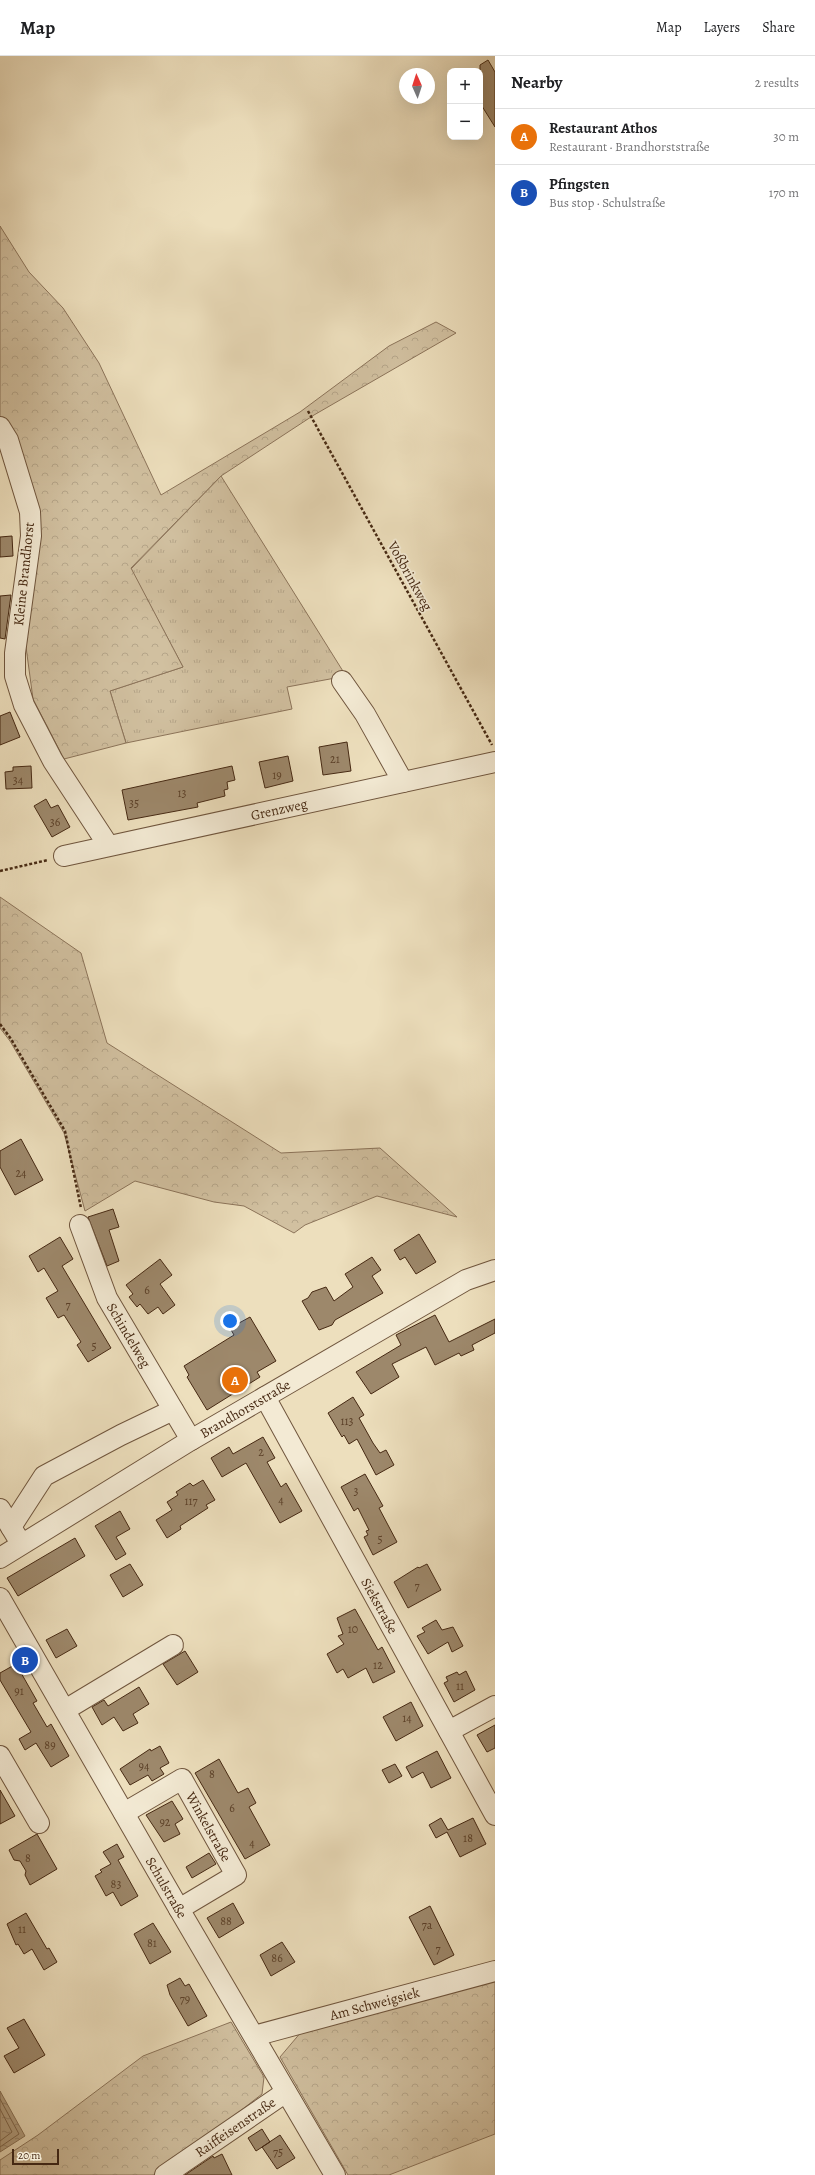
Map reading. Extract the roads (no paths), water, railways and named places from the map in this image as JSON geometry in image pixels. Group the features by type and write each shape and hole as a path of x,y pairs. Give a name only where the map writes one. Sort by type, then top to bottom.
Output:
{"street":[{"name":"Kleine Brandhorst","path":"0,427 12,452 30,512 31,536 15,653 15,676 24,705 54,761 108,846"},
{"path":"342,681 365,714 403,782"},
{"name":"Grenzweg","path":"64,856 495,762"},
{"name":"Schindelweg","path":"80,1225 107,1298 191,1440"},
{"name":"Brandhorststraße","path":"0,1558 191,1440 466,1280 495,1270"},
{"name":"Siekstraße","path":"265,1397 495,1815"},
{"path":"11,1527 44,1476 120,1435 173,1410"},
{"path":"0,1510 22,1543"},
{"name":"Schulstraße","path":"0,1598 179,1909 336,2175"},
{"path":"65,1710 173,1645"},
{"path":"449,1731 495,1706"},
{"path":"0,1756 39,1823"},
{"name":"Winkelstraße","path":"124,1813 182,1779 236,1875 179,1909"},
{"name":"Am Schweigsiek","path":"254,2036 495,1971"},
{"name":"Raiffeisenstraße","path":"165,2175 286,2092"}],"water":[{"path":"0,2091 25,2136 0,2152"}],"place":[{"name":"Restaurant Athos","path":"235,1380"},
{"name":"Pfingsten","path":"25,1660"}]}
